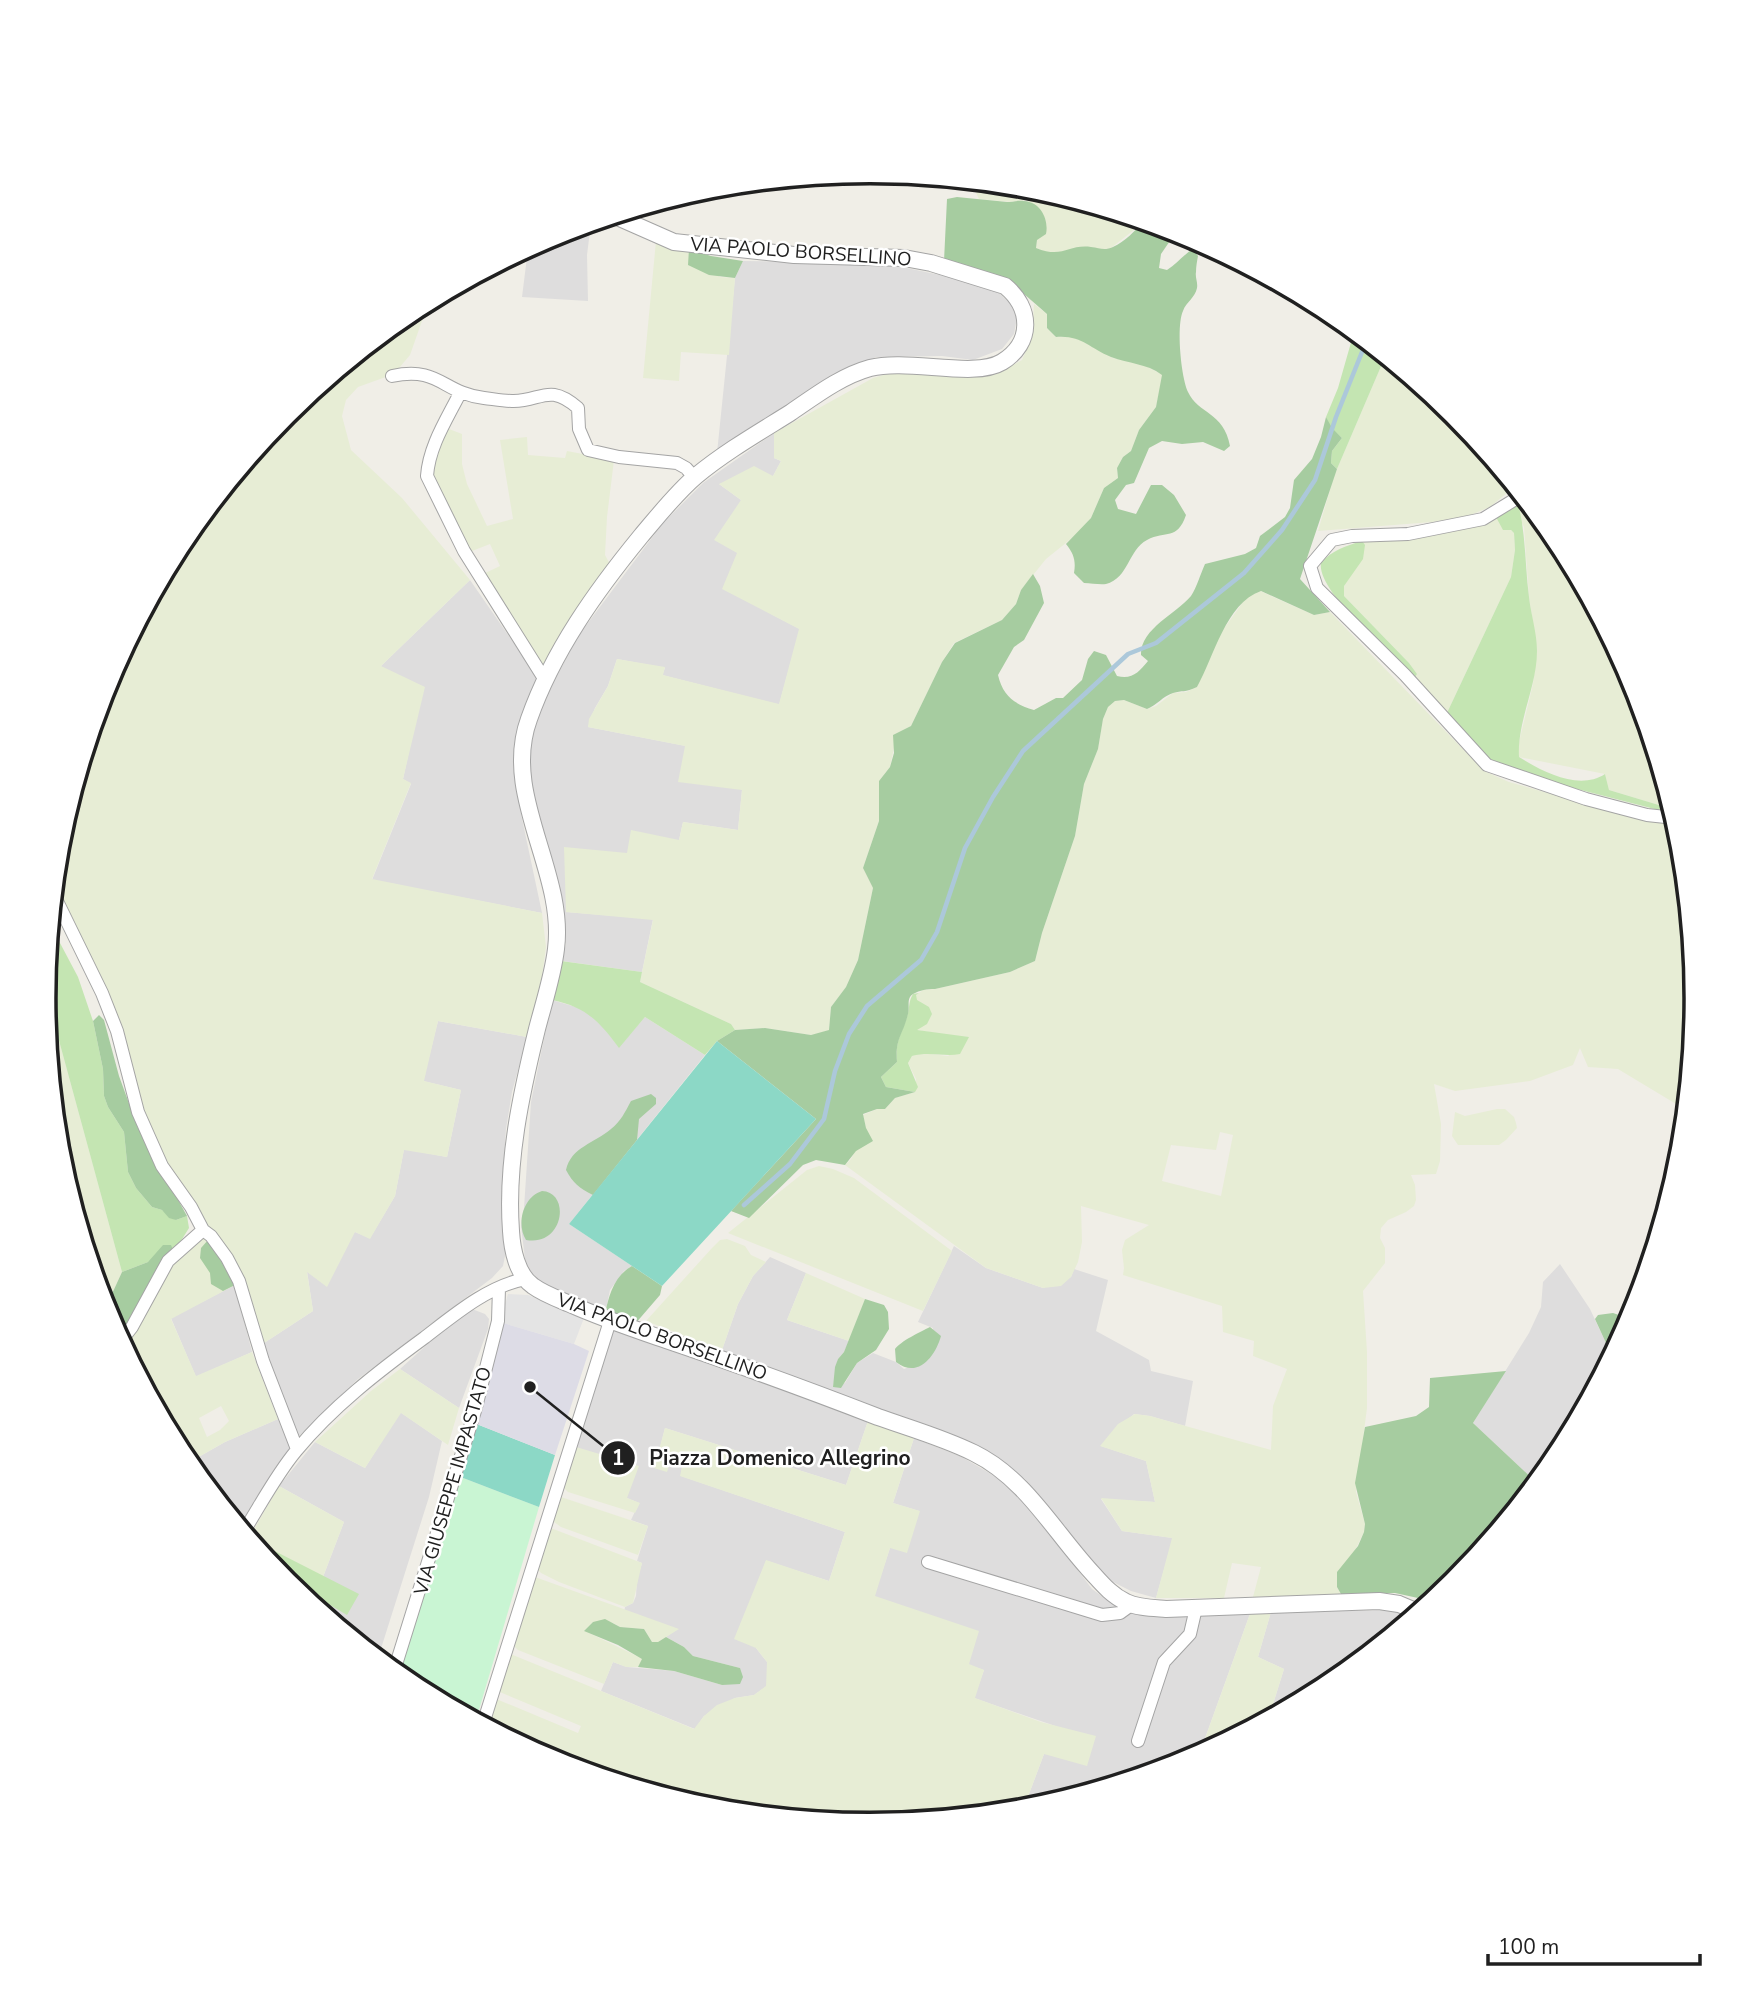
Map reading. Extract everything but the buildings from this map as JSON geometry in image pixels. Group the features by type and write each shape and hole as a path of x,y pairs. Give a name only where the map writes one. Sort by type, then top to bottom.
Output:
{"street":[{"name":"VIA PAOLO BORSELLINO","path":"627,221 674,242 794,255 904,258 931,263 1005,286 1023,305 1025,330 1021,341 998,365 970,369 916,364 871,368 846,378 734,449 694,477 658,516 617,566 567,638 545,680 524,733 520,758 532,821 558,924 556,954 515,1128 511,1236 516,1256 525,1279 541,1291 610,1321 833,1399 974,1453 1014,1478 1084,1565 1112,1593 1131,1605"},
{"path":"392,376 418,373 433,376 460,393 513,401 547,393 563,397 578,408 579,429 588,450 619,457 677,463 694,477"},
{"path":"460,393 433,447 427,476 464,551 545,680"},
{"path":"1514,500 1483,519 1408,534 1352,536 1332,540 1310,566 1317,588 1405,675 1487,765 1586,799 1663,817"},
{"path":"61,910 102,993 117,1031 138,1112 153,1148 162,1166 191,1206 203,1230 211,1236 227,1258 239,1281 263,1361 298,1449"},
{"path":"128,1332 168,1261 203,1230"},
{"path":"249,1524 280,1472 342,1403 451,1317 499,1287 525,1279"},
{"name":"VIA GIUSEPPE IMPASTATO","path":"397,1660 475,1411 498,1321 499,1287"},
{"path":"486,1715 610,1321"},
{"path":"928,1562 1102,1615 1120,1613 1131,1605 1166,1609 1379,1601 1409,1608"},
{"path":"1138,1741 1164,1662 1190,1633 1196,1608"}],"shaded area":[{"path":"590,234 587,255 588,301 522,297 527,260"},
{"path":"743,261 883,263 959,279 999,293 1013,306 1017,318 1014,334 1002,349 973,360 942,356 876,357 844,371 717,453 735,278"},
{"path":"774,433 774,458 781,461 773,476 719,484 741,500 737,553 771,614 800,629 779,705 662,675 665,668 617,659 608,686 588,727 686,746 742,790 738,830 683,822 679,840 627,853 566,912 653,919 642,972 562,961 566,944 562,912 528,771 532,729 578,636 663,523 703,483"},
{"path":"470,580 540,681 517,735 514,757 521,814 542,913 372,880 411,784 403,779 411,742 381,666"},
{"path":"552,1000 583,1009 602,1025 619,1047 645,1017 705,1055 569,1224 632,1266 624,1271 610,1290 605,1314 542,1283 529,1271 525,1259 521,1226 531,1102"},
{"path":"438,1021 527,1037 512,1092 506,1129 503,1228 506,1251 503,1266 492,1278 358,1379 296,1439 261,1345 313,1311 307,1271 355,1232 370,1238 395,1196 404,1149 447,1157 461,1090 423,1081"},
{"path":"954,1246 986,1268 1043,1288 1071,1277 1074,1269 1108,1280 1096,1331 1149,1360 1151,1371 1193,1381 1185,1426 1134,1414 1101,1446 1146,1461 1155,1502 1101,1499 1122,1531 1173,1538 1156,1598 1131,1591 1101,1572 1025,1479 991,1454 928,1425 837,1395 722,1350 738,1304 753,1276 770,1257 806,1273 787,1320 849,1341 838,1359 833,1387 845,1383 857,1363 873,1353 896,1362 904,1369 928,1360 932,1354 933,1328 918,1322"},
{"path":"1560,1264 1590,1309 1606,1343 1575,1405 1529,1475 1473,1423 1529,1333 1541,1307 1543,1282"},
{"path":"235,1285 252,1352 196,1377 171,1318"},
{"path":"508,1294 528,1295 584,1318 574,1344 500,1322"},
{"path":"472,1309 485,1314 489,1319 488,1329 459,1408 400,1369"},
{"path":"500,1322 589,1351 555,1455 474,1423"},
{"path":"613,1326 868,1421 846,1485 665,1428 655,1468 670,1463 682,1467 681,1476 845,1532 829,1581 766,1561 754,1592 756,1648 767,1662 767,1686 754,1695 735,1698 704,1716 695,1729 601,1691 613,1662 627,1667 674,1671 722,1685 740,1668 693,1656 684,1647 666,1637 677,1629 624,1613 625,1607 633,1603 636,1596 642,1563 637,1561 648,1526 631,1520 639,1503 627,1498 573,1446"},
{"path":"400,1412 442,1441 429,1497 381,1649 317,1595 358,1595 323,1577 344,1522 279,1486 315,1442 365,1468"},
{"path":"278,1419 290,1447 246,1520 198,1457 225,1442"},
{"path":"914,1438 962,1457 1008,1484 1036,1515 1092,1589 1114,1605 1132,1613 1251,1611 1205,1740 1132,1769 1028,1796 1044,1754 1064,1729 974,1698 984,1670 969,1665 874,1596 890,1548 919,1511 893,1503"},
{"path":"1392,1610 1404,1613 1366,1644 1273,1705 1284,1669 1258,1657 1271,1612"}],"green space":[{"path":"975,191 1029,200 1081,212 1136,228 1111,248 1102,250 1091,247 1048,253 1036,248 1037,239 1027,200 1010,202 979,199"},
{"path":"957,197 1030,202 1039,208 1045,218 1046,234 1037,240 1036,248 1045,251 1059,252 1076,247 1110,248 1137,229 1170,241 1161,254 1159,268 1167,270 1191,250 1198,256 1197,288 1181,318 1180,352 1183,375 1192,399 1222,426 1230,446 1224,451 1203,442 1182,444 1162,441 1149,448 1134,483 1126,485 1115,500 1118,509 1136,514 1151,485 1162,485 1174,495 1186,515 1175,532 1154,537 1141,545 1114,581 1106,584 1084,583 1074,573 1074,558 1066,544 1091,518 1104,488 1118,478 1117,468 1123,457 1131,451 1139,430 1156,407 1162,375 1144,366 1111,357 1079,340 1056,337 1047,328 1047,314 1009,281 944,261 947,199"},
{"path":"656,241 689,249 720,277 735,278 729,355 681,352 679,381 643,378"},
{"path":"689,249 743,261 735,278 709,275 688,265"},
{"path":"1034,304 1047,314 1047,328 1056,337 1075,337 1113,358 1142,364 1163,375 1156,407 1139,430 1131,451 1123,457 1117,468 1118,478 1104,488 1091,518 1077,534 1046,559 1021,590 1016,604 1002,620 954,643 911,726 895,743 890,767 879,781 879,821 863,868 873,888 858,960 846,987 831,1007 829,1031 811,1035 765,1028 735,1030 731,1024 640,982 653,920 566,912 564,847 627,853 631,830 679,840 683,822 738,830 742,790 678,782 685,746 588,727 589,719 608,686 617,659 665,667 663,675 779,704 799,629 722,589 737,553 714,540 741,500 719,484 754,466 773,476 781,461 774,458 774,433 873,378 901,370 982,375 1000,372 1022,360 1032,337"},
{"path":"423,318 410,355 394,374 358,387 346,400 342,416 351,450 402,498 470,580 381,666 425,687 403,779 411,783 372,879 542,913 546,947 542,977 527,1037 438,1021 424,1081 461,1090 447,1157 404,1150 395,1196 370,1239 355,1232 327,1287 307,1272 313,1311 261,1345 254,1321 174,1179 144,1117 97,971 62,902 63,892 84,787 99,736 140,638 193,546 224,502 258,461 294,422 333,386 374,352"},
{"path":"1351,342 1382,365 1337,469 1331,463 1332,451 1342,438 1331,428 1326,417 1338,388"},
{"path":"1382,365 1446,422 1508,492 1490,507 1468,516 1432,522 1318,531 1334,476"},
{"path":"1326,417 1342,438 1332,451 1331,463 1337,469 1300,579 1330,612 1314,615 1261,591 1249,597 1230,619 1197,687 1169,694 1147,709 1124,700 1115,701 1108,707 1098,749 1084,784 1075,836 1035,961 1010,972 924,990 911,996 898,1042 897,1062 881,1077 886,1087 915,1092 895,1098 885,1109 863,1114 873,1141 856,1151 845,1165 816,1160 803,1165 749,1218 731,1211 816,1119 717,1041 735,1030 765,1028 811,1035 829,1030 831,1007 846,987 858,960 873,888 863,868 879,821 879,781 890,767 894,753 893,735 911,726 942,662 955,643 1002,620 1016,604 1021,590 1033,574 1040,586 1044,603 1024,640 1014,647 998,675 1010,698 1034,710 1056,698 1063,698 1082,680 1088,659 1094,651 1106,655 1117,676 1135,674 1148,661 1141,655 1146,637 1191,596 1205,564 1245,554 1256,548 1260,536 1285,517 1290,508 1294,480 1312,459"},
{"path":"444,427 462,434 462,464 467,484 487,526 513,519 500,440 527,437 528,455 565,458 567,451 614,460 605,555 611,566 541,670 481,575 500,566 490,544 467,553 429,477"},
{"path":"1516,502 1547,546 1600,638 1641,736 1660,805 1609,790 1605,774 1519,757 1518,746 1533,684 1537,650 1529,597 1524,527 1513,505"},
{"path":"1513,505 1519,507 1536,638 1534,678 1521,730 1519,757 1561,778 1584,781 1605,774 1609,790 1660,805 1661,811 1550,782 1489,759 1446,715 1511,577 1515,550 1514,533 1511,530 1503,530 1496,517"},
{"path":"1496,517 1514,533 1515,550 1511,577 1446,715 1413,680 1417,674 1409,663 1344,596 1344,586 1362,541"},
{"path":"1362,541 1365,545 1363,559 1344,586 1344,596 1409,663 1417,674 1413,680 1343,606 1330,590 1323,575 1321,563 1325,559 1340,549"},
{"path":"1260,591 1314,615 1330,612 1484,771 1509,782 1594,806 1664,821 1677,892 1684,998 1677,1105 1618,1069 1588,1067 1580,1048 1573,1065 1530,1081 1455,1091 1434,1084 1441,1124 1440,1161 1436,1174 1411,1175 1415,1185 1414,1206 1388,1220 1381,1228 1380,1238 1385,1248 1385,1263 1363,1291 1367,1408 1356,1492 1365,1524 1364,1532 1337,1587 1341,1594 1253,1597 1261,1567 1232,1563 1224,1598 1156,1598 1172,1538 1122,1531 1101,1498 1155,1502 1146,1461 1100,1446 1118,1424 1135,1414 1271,1450 1273,1406 1287,1369 1253,1356 1254,1341 1223,1332 1222,1306 1123,1275 1122,1250 1125,1240 1149,1225 1081,1206 1082,1242 1078,1262 1071,1277 1061,1286 1043,1288 986,1268 845,1165 851,1159 866,1128 863,1115 877,1109 885,1109 895,1098 915,1092 916,1079 908,1063 912,1056 922,1053 948,1056 968,1038 916,1030 916,995 923,990 1010,972 1035,961 1075,836 1084,784 1098,749 1108,707 1115,701 1124,700 1147,709 1156,706 1173,693 1186,692 1197,687 1220,634 1248,595","holes":["1220,1132 1233,1135 1221,1196 1162,1181 1171,1145 1216,1150"]},
{"path":"58,940 78,977 93,1021 103,1069 104,1096 124,1132 128,1172 136,1188 152,1207 162,1210 176,1220 187,1216 189,1228 174,1252 122,1272 57,1034"},
{"path":"561,961 642,972 640,982 731,1024 735,1030 717,1041 705,1055 645,1017 619,1048 591,1016 552,1000"},
{"path":"919,993 916,995 917,1000 929,1007 932,1014 927,1024 917,1030 969,1037 960,1054 912,1056 908,1063 918,1087 915,1092 886,1087 881,1077 897,1062 898,1043 910,1000 913,994"},
{"path":"99,1015 104,1020 119,1076 138,1128 187,1216 176,1220 169,1218 162,1210 152,1207 136,1188 128,1172 124,1132 104,1096 103,1069 93,1021"},
{"path":"57,1034 122,1272 112,1294 84,1209 72,1157 63,1104"},
{"path":"717,1041 816,1119 662,1286 569,1224"},
{"path":"651,1094 656,1098 656,1104 639,1119 637,1140 593,1195 580,1187 566,1170 573,1156 614,1126 631,1101"},
{"path":"1505,1109 1514,1117 1516,1123 1517,1128 1506,1140 1499,1145 1458,1145 1452,1136 1455,1112 1465,1116"},
{"path":"819,1166 854,1178 952,1251 923,1311 728,1233 807,1170"},
{"path":"542,1191 557,1200 559,1218 549,1235 539,1240 526,1240 522,1226 523,1212 530,1199"},
{"path":"204,1235 235,1285 171,1319 196,1376 252,1352 278,1419 225,1442 198,1457 165,1405 128,1332 167,1264","holes":["221,1406 229,1421 207,1437 199,1418"]},
{"path":"727,1239 745,1246 751,1255 766,1262 753,1276 738,1304 722,1350 646,1321 712,1248 720,1240"},
{"path":"208,1240 220,1253 235,1285 223,1291 211,1284 210,1273 200,1258 201,1248"},
{"path":"163,1245 171,1245 174,1252 126,1329 112,1294 122,1272 148,1262"},
{"path":"632,1266 662,1286 660,1295 635,1324 605,1314 617,1281"},
{"path":"806,1273 865,1299 849,1341 787,1320"},
{"path":"865,1299 884,1305 888,1312 889,1329 876,1350 857,1363 841,1388 833,1387 835,1367 844,1352"},
{"path":"1613,1313 1620,1315 1606,1346 1595,1319 1598,1315"},
{"path":"930,1327 941,1336 930,1358 918,1367 911,1368 896,1362 895,1349"},
{"path":"400,1369 459,1408 448,1445 401,1413 365,1468 315,1442 371,1391"},
{"path":"1506,1371 1473,1423 1529,1475 1482,1535 1421,1597 1395,1593 1341,1594 1337,1587 1337,1572 1358,1546 1364,1532 1365,1524 1355,1483 1365,1427 1416,1416 1429,1407 1430,1378"},
{"path":"868,1421 914,1438 893,1503 920,1511 907,1553 890,1548 875,1596 979,1631 969,1664 984,1670 975,1698 1041,1722 1096,1736 1087,1766 1044,1754 1028,1796 976,1805 870,1812 817,1810 764,1805 659,1784 558,1750 488,1717 494,1698 578,1733 581,1726 495,1690 508,1653 694,1729 717,1705 754,1695 766,1686 767,1662 756,1648 734,1639 766,1560 829,1581 845,1532 680,1476 682,1467 670,1463 667,1472 654,1468 665,1428 846,1485"},
{"path":"474,1423 555,1455 539,1507 458,1476"},
{"path":"573,1446 639,1466 627,1498 640,1503 635,1513 568,1492 561,1485"},
{"path":"458,1476 539,1507 479,1711 399,1662"},
{"path":"279,1486 344,1522 323,1577 272,1550 254,1530"},
{"path":"558,1496 648,1526 638,1555 561,1527 550,1519"},
{"path":"548,1527 642,1563 633,1603 625,1607 541,1573 535,1566"},
{"path":"271,1549 359,1594 347,1615 323,1601"},
{"path":"535,1577 679,1629 658,1642 652,1642 644,1629 593,1622 585,1631 643,1659 638,1667 626,1667 613,1662 604,1684 518,1650 511,1643"},
{"path":"1251,1611 1271,1612 1258,1657 1284,1669 1273,1705 1205,1740"},
{"path":"605,1619 620,1627 644,1629 652,1642 666,1637 684,1647 693,1656 740,1668 743,1677 740,1684 722,1685 674,1671 638,1667 642,1659 618,1645 584,1631 593,1622"}],"waterway":[{"path":"744,1205 790,1164 824,1119 835,1071 849,1034 867,1006 921,960 937,932 965,848 993,797 1023,751 1128,654 1156,643 1244,573 1282,530 1315,480 1363,350"}],"place":[{"name":"Piazza Domenico Allegrino","path":"530,1387"}]}
